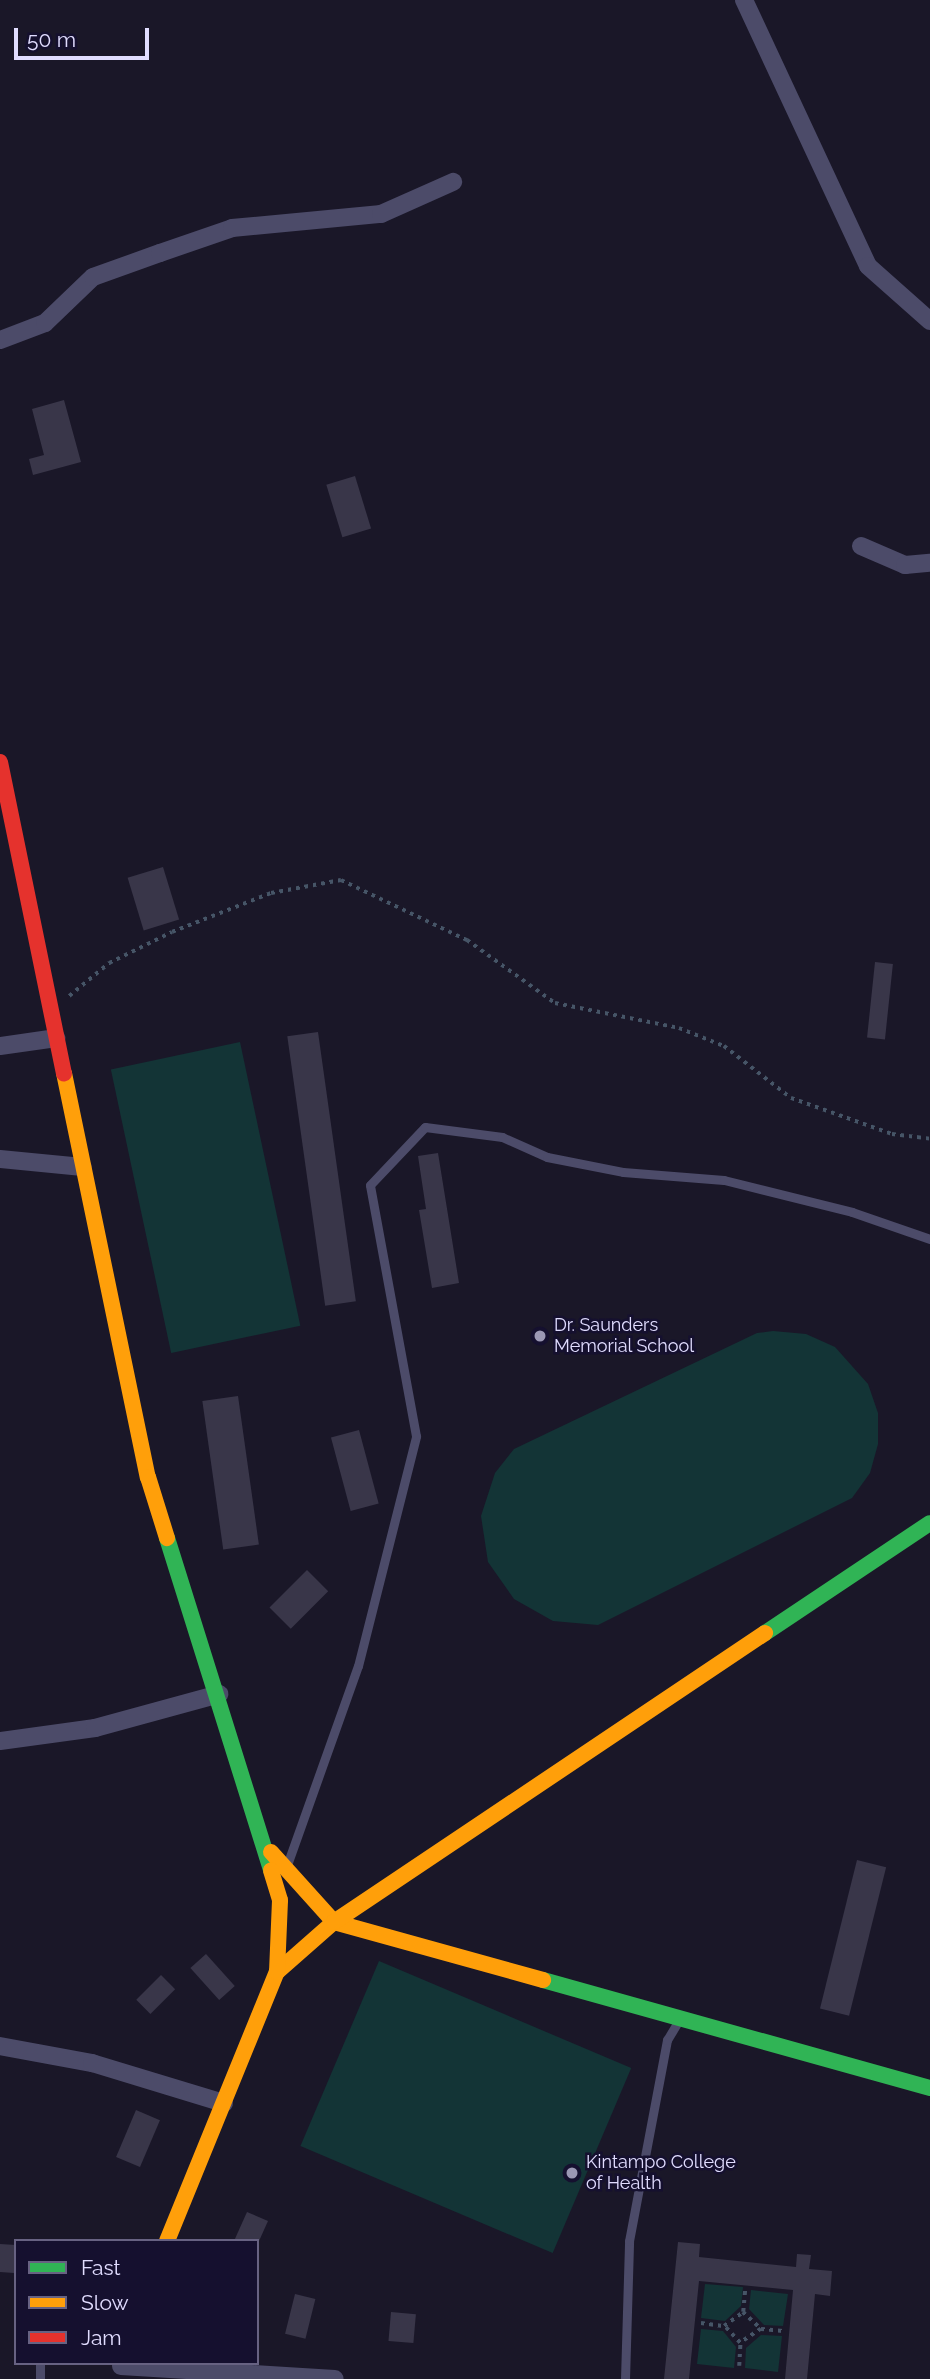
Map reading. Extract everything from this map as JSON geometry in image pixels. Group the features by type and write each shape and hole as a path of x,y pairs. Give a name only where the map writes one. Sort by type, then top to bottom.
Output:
{"street":[{"path":"744,0 868,266 930,321"},
{"path":"0,340 45,323 93,277 160,253 232,229 381,214 453,183"},
{"path":"861,546 905,565 930,563"},
{"path":"0,762 148,1477 268,1849 280,1900 277,1972 168,2239"},
{"path":"0,1046 56,1038"},
{"path":"0,1159 83,1167"},
{"path":"277,1972 334,1922 930,1523"},
{"path":"0,1741 95,1728 219,1694"},
{"path":"268,1849 334,1922 494,1971 681,2018 930,2088"},
{"path":"0,2046 92,2063 224,2103"},
{"path":"121,2370 335,2379"}],"lane":[{"path":"286,1870 358,1666 416,1436 370,1185 425,1127 502,1137 547,1157 623,1172 724,1180 852,1212 930,1239"},
{"path":"625,2379 629,2241 667,2040 681,2018"}],"path":[{"path":"51,1012 109,963 172,932 271,892 341,880 467,940 555,1003 678,1027 724,1046 791,1098 892,1134 930,1139"},
{"path":"724,2326 743,2312 746,2289"},
{"path":"743,2312 761,2329 783,2331"},
{"path":"701,2323 724,2326 740,2343 739,2367"},
{"path":"740,2343 761,2329"}],"green space":[{"path":"240,1042 300,1326 171,1353 111,1069"},
{"path":"773,1331 806,1334 835,1347 868,1384 878,1413 878,1444 870,1473 852,1498 598,1625 553,1621 514,1599 488,1562 481,1516 495,1473 514,1449 757,1333"},
{"path":"379,1961 631,2068 553,2253 300,2146"},
{"path":"705,2284 743,2287 741,2306 725,2321 701,2318"},
{"path":"751,2290 788,2294 783,2326 764,2325 749,2309"},
{"path":"701,2329 723,2331 736,2347 734,2368 697,2364"},
{"path":"761,2335 782,2336 778,2372 745,2368 746,2348"}],"building":[{"path":"64,400 81,462 33,475 29,459 44,455 32,409"},
{"path":"355,476 371,529 342,537 326,485"},
{"path":"163,867 179,920 144,930 128,878"},
{"path":"875,962 893,964 885,1039 867,1038"},
{"path":"318,1032 356,1301 325,1306 287,1036"},
{"path":"438,1153 459,1283 432,1288 419,1210 426,1209 418,1156"},
{"path":"238,1396 259,1545 223,1550 202,1401"},
{"path":"359,1430 379,1503 351,1511 331,1438"},
{"path":"307,1570 328,1591 291,1629 270,1607"},
{"path":"857,1860 886,1867 849,2016 820,2008"},
{"path":"206,1954 235,1986 219,2000 190,1968"},
{"path":"161,1975 175,1989 150,2014 136,2000"},
{"path":"136,2110 160,2120 140,2167 116,2157"},
{"path":"247,2212 268,2221 259,2241 235,2239"},
{"path":"678,2242 700,2244 699,2257 796,2267 797,2254 811,2255 809,2269 832,2271 830,2296 815,2294 807,2379 785,2379 793,2290 699,2281 689,2379 664,2379"},
{"path":"0,2244 14,2245 14,2273 0,2272"},
{"path":"295,2294 315,2299 305,2339 285,2334"},
{"path":"391,2312 416,2314 413,2343 388,2341"}],"traffic: fast":[{"path":"765,1633 930,1523"},
{"path":"167,1538 271,1870"},
{"path":"543,1980 930,2088"}],"traffic: slow":[{"path":"64,1073 148,1477 167,1538"},
{"path":"277,1972 334,1922 765,1633"},
{"path":"271,1852 334,1922 543,1980"},
{"path":"168,2239 277,1972 280,1900 271,1870"}],"traffic: jam":[{"path":"0,762 64,1073"}],"place":[{"name":"Dr. Saunders Memorial School","path":"540,1336"},
{"name":"Kintampo College of Health","path":"572,2173"}]}
